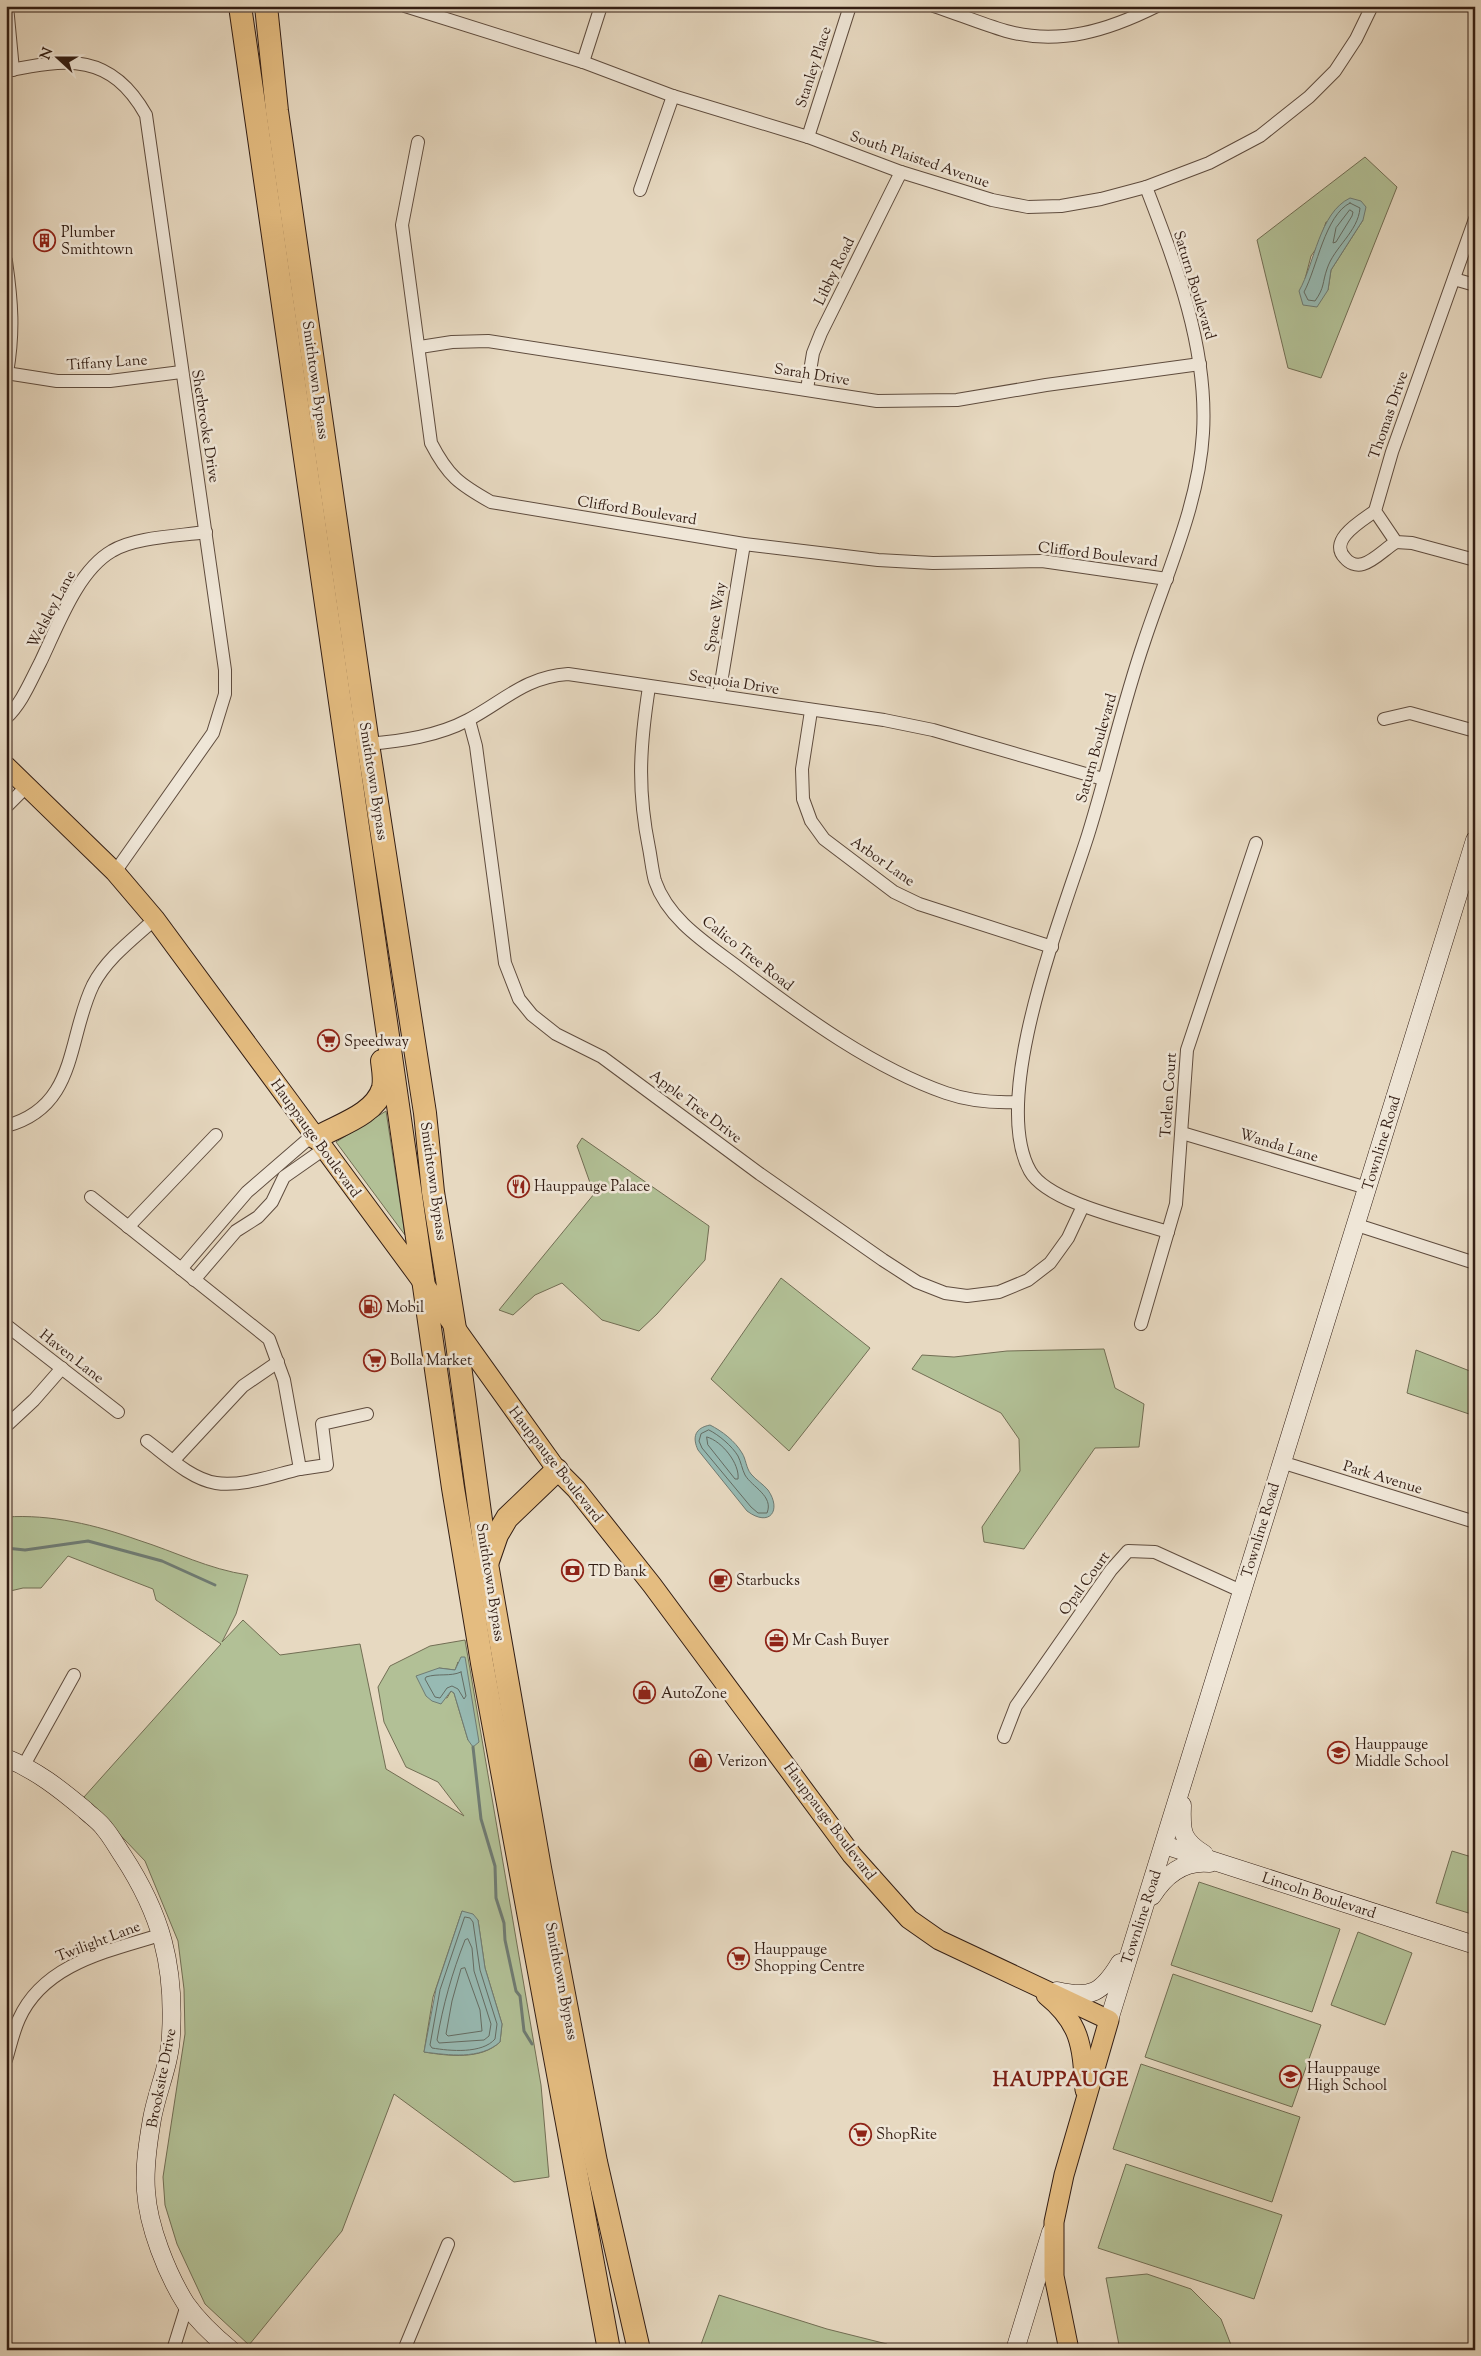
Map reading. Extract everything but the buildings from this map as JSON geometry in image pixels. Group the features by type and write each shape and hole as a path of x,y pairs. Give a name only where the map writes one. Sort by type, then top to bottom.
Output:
{"highway":[{"name":"Smithtown Bypass","path":"240,6 424,1284 472,1604 609,2350"},
{"name":"Smithtown Bypass","path":"266,6 277,112 455,1329 487,1564 540,1868 596,2162 639,2350"},
{"path":"318,1140 362,1114 378,1100 383,1086 377,998 382,986"},
{"path":"487,1564 497,1535 507,1518 557,1470"}],"main road":[{"name":"Hauppauge Boulevard","path":"6,766 115,872 155,919 424,1284 557,1470 576,1489 652,1585 852,1855 909,1919 939,1940 1109,2020"},
{"path":"1031,1983 1050,1998 1067,2017 1080,2038 1083,2053 1086,2104"},
{"name":"Townline Road","path":"1069,2350 1055,2284 1054,2222 1064,2174 1109,2020"}],"street":[{"path":"6,6 10,70"},
{"name":"South Plaisted Avenue","path":"404,6 582,62 673,96 808,137 901,172 992,200 1028,207 1061,206 1100,199 1146,187 1209,163 1260,136 1302,103 1334,71 1356,39 1372,6"},
{"path":"582,62 601,6"},
{"name":"Stanley Place","path":"808,137 850,6"},
{"path":"934,6 1007,32 1048,38 1081,35 1130,19 1157,6"},
{"name":"Sherbrooke Drive","path":"10,70 66,62 86,64 107,73 123,83 146,115 181,372 225,670 225,694 213,733 115,872"},
{"path":"640,190 673,96"},
{"name":"Clifford Boulevard","path":"418,142 402,225 420,347 431,443 443,467 463,487 491,502 744,544 878,560 933,563 1042,561 1167,579"},
{"name":"Libby Road","path":"807,389 813,353 821,333 901,172"},
{"name":"Saturn Boulevard","path":"1146,187 1195,334 1200,364 1204,429 1202,445 1189,509 1167,579 1143,643 1030,1022 1022,1061 1017,1102 1020,1141 1025,1161 1032,1176 1051,1191 1083,1206 1168,1232"},
{"name":"Thomas Drive","path":"1374,511 1395,442 1475,219"},
{"path":"6,261 12,304 13,341 6,373"},
{"path":"1454,279 1475,285"},
{"name":"Sarah Drive","path":"420,347 452,342 488,341 877,401 956,400 1046,385 1200,364"},
{"name":"Tiffany Lane","path":"6,373 57,381 110,381 181,372"},
{"path":"1396,542 1374,511 1345,534 1340,546 1343,557 1352,564 1363,564 1396,542 1412,543 1475,560"},
{"name":"Welsley Lane","path":"6,718 25,692 75,592 93,566 112,550 135,543 206,532"},
{"name":"Space Way","path":"719,695 744,544"},
{"name":"Sequoia Drive","path":"368,744 420,737 445,731 469,720 526,683 550,675 568,674 649,687 719,695 811,711 884,720 933,730 1103,780"},
{"name":"Calico Tree Road","path":"649,687 640,746 642,816 656,881 669,909 695,934 816,1026 871,1057 947,1094 988,1103 1017,1102"},
{"name":"Arbor Lane","path":"811,711 802,769 803,798 812,821 824,838 894,892 902,896 919,904 1052,947"},
{"path":"1384,719 1410,713 1475,731"},
{"name":"Apple Tree Drive","path":"469,720 476,746 505,963 519,999 532,1015 556,1034 602,1056 760,1174 882,1260 917,1282 944,1293 968,1296 999,1292 1028,1280 1050,1264 1068,1238 1083,1206"},
{"path":"6,807 26,786"},
{"name":"Townline Road","path":"1109,2020 1367,1188 1470,874 1475,840"},
{"name":"Torlen Court","path":"1141,1324 1176,1204 1187,1050 1256,843"},
{"path":"6,1126 22,1122 37,1113 55,1092 70,1064 83,1013 93,985 110,960 155,919"},
{"name":"Wanda Lane","path":"1182,1133 1367,1188"},
{"path":"128,1227 216,1135"},
{"path":"181,1270 236,1205 273,1168 318,1140"},
{"path":"194,1280 236,1231 251,1222 272,1202 284,1177 318,1140"},
{"path":"91,1197 269,1339 284,1380 300,1469"},
{"path":"236,1205 251,1222"},
{"path":"1357,1225 1475,1263"},
{"name":"Haven Lane","path":"6,1325 118,1412"},
{"path":"174,1460 243,1386 278,1362"},
{"path":"6,1426 34,1400 62,1368"},
{"path":"147,1441 191,1473 216,1483 242,1481 327,1465 322,1424 367,1414"},
{"name":"Park Avenue","path":"1281,1462 1475,1522"},
{"name":"Opal Court","path":"1004,1737 1016,1706 1112,1570 1128,1551 1155,1552 1241,1591"},
{"path":"24,1765 74,1675"},
{"name":"Brooksite Drive","path":"6,1758 24,1765 58,1786 104,1827 143,1887 163,1934 169,1968 171,2036 165,2071 153,2117 148,2152 146,2191 160,2246 169,2272 187,2305 214,2336 231,2350"},
{"path":"1183,1783 1182,1826 1184,1838 1194,1848 1225,1864"},
{"name":"Lincoln Boulevard","path":"1164,1845 1475,1945"},
{"path":"1143,1910 1158,1886 1170,1873 1180,1867 1205,1862 1225,1864"},
{"name":"Twilight Lane","path":"6,2060 19,2019 38,1989 62,1969 163,1934"},
{"path":"1031,1983 1076,1996 1093,1993 1104,1986 1131,1945"},
{"name":"Townline Road","path":"1015,2350 1054,2222"},
{"path":"404,2350 448,2244"},
{"path":"1033,2293 1044,2280 1055,2284"},
{"path":"173,2350 187,2305"}],"green space":[{"path":"1365,157 1397,187 1321,378 1288,368 1257,240","holes":["1363,220 1331,270 1328,290 1305,279 1311,256 1318,246 1326,222"]},
{"path":"386,1111 405,1235 336,1142"},
{"path":"582,1138 709,1226 705,1260 657,1314 639,1331 602,1320 562,1283 535,1295 513,1315 499,1310 594,1194 577,1146"},
{"path":"781,1278 870,1348 789,1451 711,1379"},
{"path":"1104,1349 1115,1388 1144,1404 1139,1447 1095,1448 1024,1549 984,1542 982,1527 1020,1471 1019,1439 1001,1413 912,1369 922,1355 954,1357 1007,1351"},
{"path":"1416,1350 1475,1373 1475,1416 1407,1393"},
{"path":"6,1517 40,1517 90,1525 206,1564 248,1575 236,1614 222,1642 243,1620 280,1655 360,1644 386,1769 464,1816 438,1782 406,1767 384,1722 378,1687 390,1666 430,1646 465,1640 541,2085 549,2177 514,2182 394,2094 342,2231 249,2345 205,2304 177,2244 165,2205 163,2177 185,2034 184,1989 178,1941 145,1861 84,1797 221,1644 156,1600 153,1589 68,1556 41,1588 23,1588 6,1592","holes":["458,1662 468,1740 454,1693 451,1691 447,1698 425,1691 422,1684 439,1668 455,1670","462,1911 478,1920 485,1968 502,2024 500,2042 484,2052 474,2054 444,2055 424,2052 433,1997"]},
{"path":"1452,1851 1475,1858 1475,1915 1436,1903"},
{"path":"1199,1882 1340,1929 1312,2012 1171,1965"},
{"path":"1358,1932 1412,1953 1385,2025 1331,2005"},
{"path":"1173,1974 1321,2025 1292,2107 1145,2057"},
{"path":"1141,2064 1300,2117 1272,2202 1113,2149"},
{"path":"1126,2164 1282,2215 1254,2299 1098,2248"},
{"path":"1147,2274 1191,2289 1221,2319 1233,2350 1120,2350 1106,2278"},
{"path":"719,2295 827,2329 887,2344 885,2350 699,2350"}],"water":[{"path":"1350,198 1361,201 1366,207 1363,220 1331,270 1328,290 1317,307 1303,305 1299,291 1305,280 1324,227 1331,215"},
{"path":"710,1425 724,1433 736,1444 751,1474 768,1490 772,1497 774,1510 767,1517 755,1516 747,1511 698,1450 695,1441 696,1434 701,1428"},
{"path":"461,1657 465,1657 479,1742 473,1747 468,1740 454,1693 451,1691 441,1704 432,1701 426,1696 416,1676 439,1668 455,1670"},
{"path":"462,1911 473,1914 478,1920 485,1968 502,2024 500,2042 483,2052 473,2054 453,2055 424,2052 436,1989"}],"waterway":[{"path":"6,1548 25,1550 88,1541 162,1561 215,1585"},
{"path":"473,1747 481,1819 495,1866 496,1898 504,1923 505,1940 516,1991 520,1996 524,2031 532,2044"}],"place":[{"name":"Plumber Smithtown","path":"45,241"},
{"name":"Speedway","path":"328,1041"},
{"name":"Hauppauge Palace","path":"518,1186"},
{"name":"Mobil","path":"370,1307"},
{"name":"Bolla Market","path":"374,1360"},
{"name":"TD Bank","path":"572,1571"},
{"name":"Starbucks","path":"720,1580"},
{"name":"Mr Cash Buyer","path":"776,1640"},
{"name":"AutoZone","path":"645,1693"},
{"name":"Hauppauge Middle School","path":"1339,1753"},
{"name":"Verizon","path":"701,1761"},
{"name":"Hauppauge Shopping Centre","path":"738,1958"},
{"name":"Hauppauge High School","path":"1291,2077"},
{"name":"ShopRite","path":"860,2134"}],"district":[{"name":"HAUPPAUGE","path":"1061,2079"}]}
